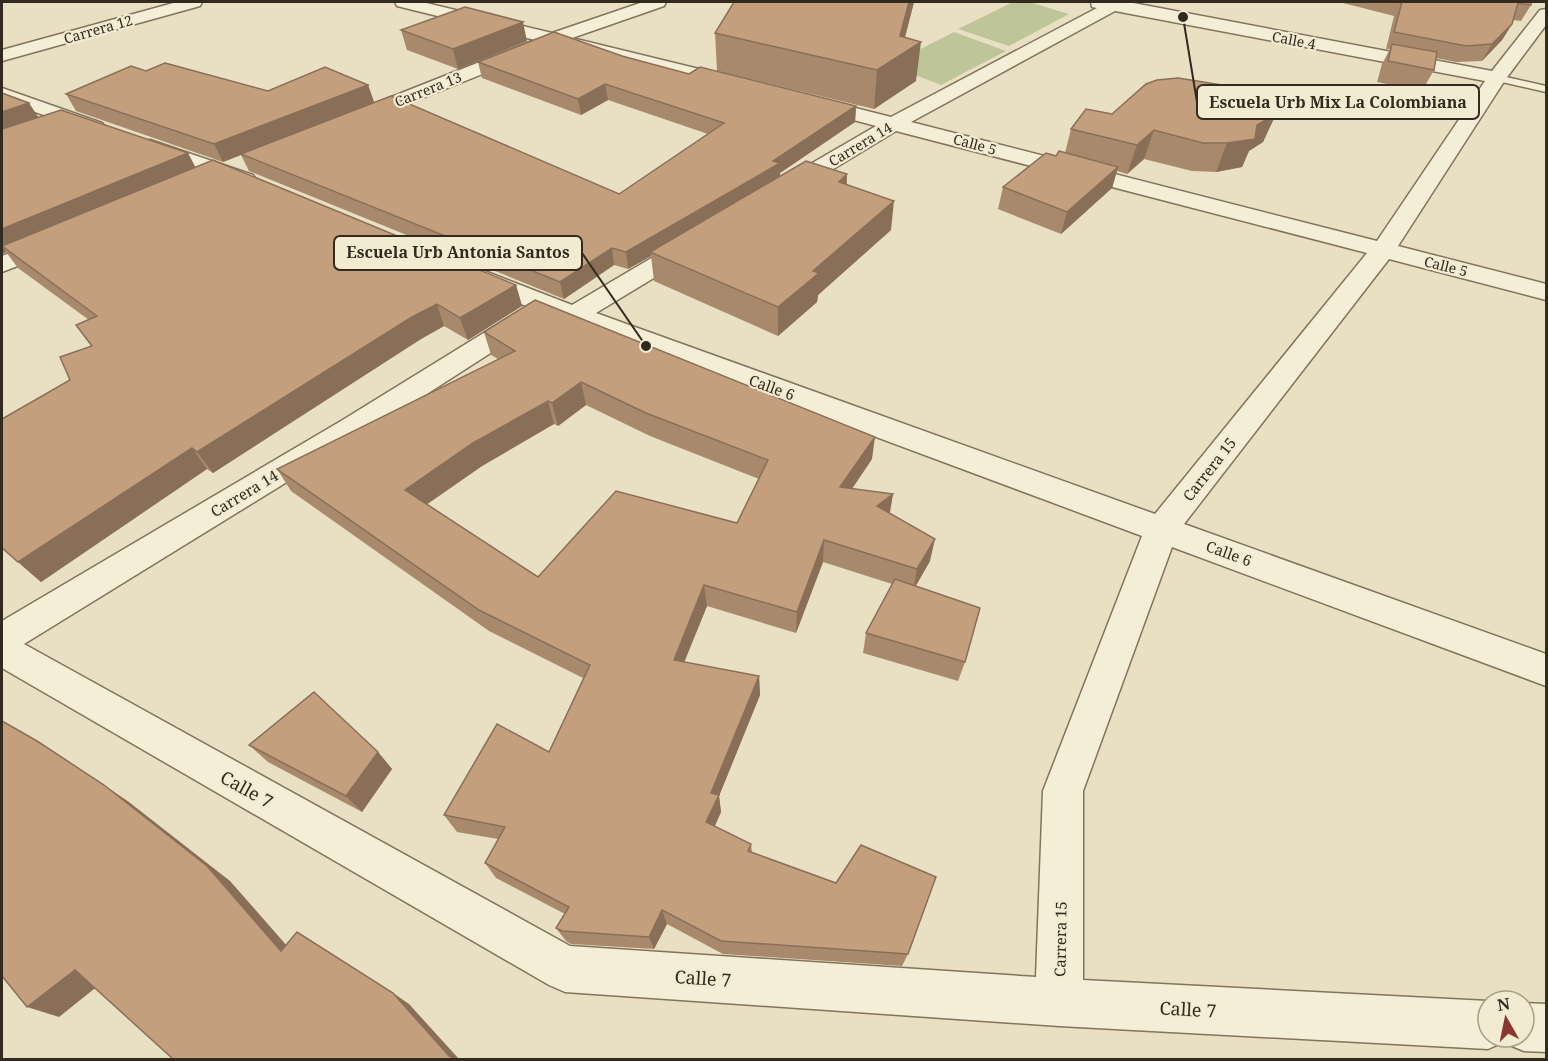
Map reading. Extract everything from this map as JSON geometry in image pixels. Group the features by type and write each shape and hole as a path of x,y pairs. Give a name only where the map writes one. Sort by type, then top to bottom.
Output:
{"street":[{"name":"Carrera 12","path":"2,56 194,2"},
{"path":"403,2 758,89"},
{"name":"Carrera 13","path":"344,123 553,39 658,2"},
{"name":"Calle 4","path":"1091,2 1116,4 1497,78"},
{"name":"Carrera 14","path":"764,201 895,123 1116,4"},
{"name":"Carrera 15","path":"1059,1002 1063,791 1162,528 1383,250 1497,78 1546,14"},
{"path":"2,94 121,136 234,167 266,189"},
{"name":"Calle 5","path":"792,98 1546,292"},
{"path":"42,130 73,119"},
{"path":"191,184 234,167"},
{"path":"2,265 75,234"},
{"name":"Carrera 14","path":"2,639 342,434 560,310 704,237"},
{"name":"Calle 6","path":"450,265 560,310 1546,670"},
{"name":"Calle 7","path":"2,650 565,969 1059,1002 1476,1024"}],"lane":[{"path":"1497,78 1546,89"}],"green space":[{"path":"1013,2 1029,2 1069,14 1009,46 958,29"},
{"path":"954,32 1006,51 941,85 889,65"}],"building":[{"path":"734,2 909,2 900,36 921,42 877,70 715,33"},
{"path":"1402,2 1531,2 1531,5 1518,3 1512,24 1492,44 1466,46 1394,32"},
{"path":"465,7 523,22 453,49 401,30"},
{"path":"554,32 622,56 689,74 700,67 856,106 773,161 780,163 626,252 612,248 560,282 241,154 391,96 619,194 724,123 605,84 578,99 478,62"},
{"path":"1392,44 1437,52 1434,70 1388,61"},
{"path":"165,63 268,91 325,67 368,85 214,144 66,94 131,66 146,71"},
{"path":"1178,78 1222,85 1243,93 1276,114 1257,125 1255,139 1227,143 1203,143 1154,130 1137,145 1071,129 1086,109 1112,114 1146,84 1157,80"},
{"path":"2,93 29,103 2,112"},
{"path":"61,110 188,153 2,229 2,129"},
{"path":"1059,151 1118,167 1067,212 1003,187 1046,153 1056,156"},
{"path":"213,160 516,285 460,318 437,304 412,317 197,452 192,448 18,562 2,548 2,419 70,380 60,357 92,346 76,325 97,316 2,246"},
{"path":"806,161 847,174 839,182 894,201 813,271 819,273 778,307 650,252"},
{"path":"535,300 875,437 840,487 893,494 877,506 935,539 917,569 824,540 797,612 704,585 674,660 759,676 711,793 719,795 706,822 751,844 748,851 836,883 861,845 936,877 908,954 721,941 662,910 649,937 562,931 556,928 569,907 485,863 505,827 444,815 497,724 549,752 590,665 479,610 277,469 515,351 484,332","holes":["581,382 646,413 768,460 737,523 616,491 538,577 405,490 473,443 548,401 552,403"]},
{"path":"895,579 980,608 965,662 866,633"},
{"path":"314,692 378,752 346,796 249,745"},
{"path":"2,721 104,785 207,866 281,951 297,932 393,993 449,1056 455,1059 173,1059 75,970 27,1007 2,976"}],"place":[{"name":"Escuela Urb Mix La Colombiana","path":"1183,17"},
{"name":"Escuela Urb Antonia Santos","path":"646,346"}]}
